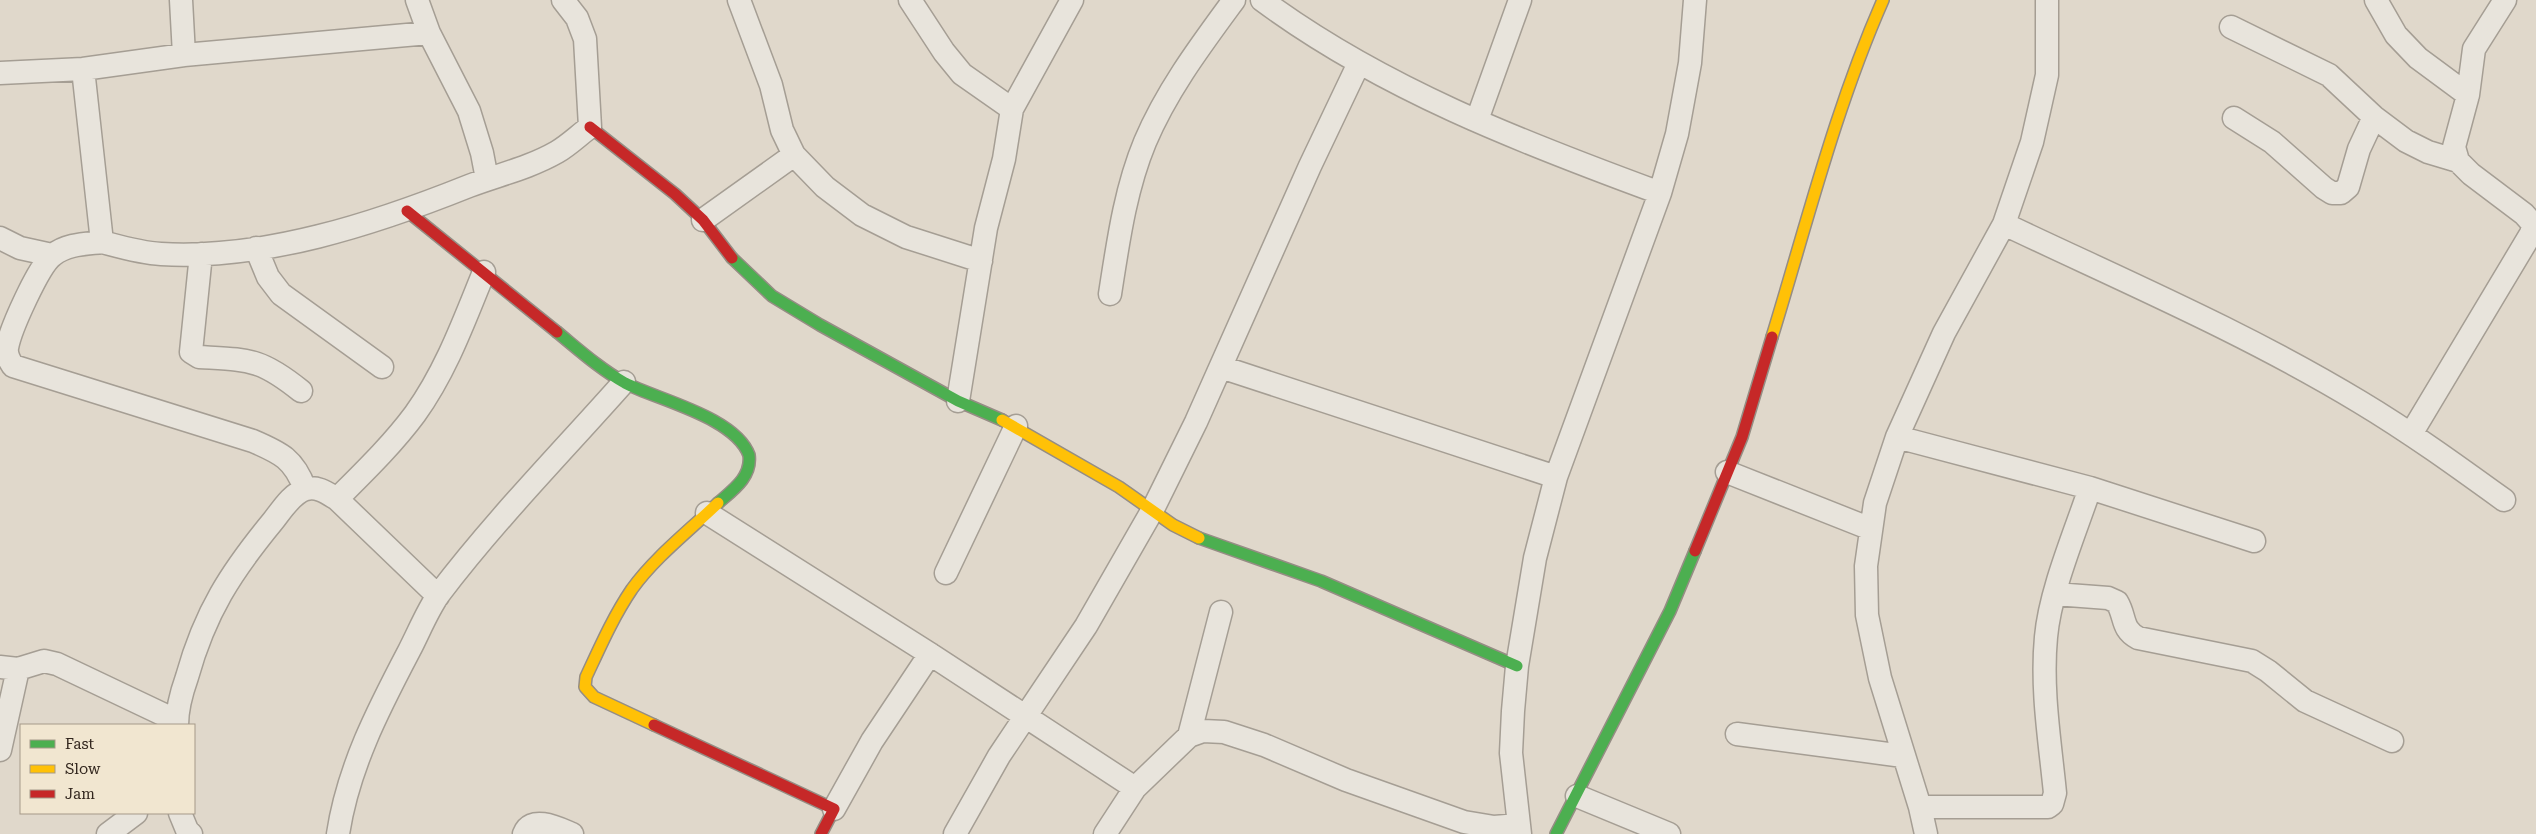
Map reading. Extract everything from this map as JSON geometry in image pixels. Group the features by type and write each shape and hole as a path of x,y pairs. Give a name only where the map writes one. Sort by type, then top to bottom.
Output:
{"street":[{"path":"181,0 184,55"},
{"path":"417,0 429,33 469,112 482,152 487,179"},
{"path":"563,0 577,18 585,39 590,127"},
{"path":"739,0 771,85 782,130 794,155 825,187 862,215 906,236 981,262"},
{"path":"910,0 944,52 962,74 1012,109"},
{"path":"958,401 981,262 1004,159 1012,109 1072,0"},
{"path":"1110,294 1129,191 1145,143 1166,99 1190,61 1234,0"},
{"path":"1262,0 1325,43 1359,63 1476,120 1557,155 1660,193"},
{"path":"1476,120 1520,0"},
{"path":"1105,834 1135,788 1189,736 1203,731 1224,732 1264,745 1346,780 1464,822 1519,830 1511,753 1517,666 1535,558 1556,477 1660,193 1677,134 1690,63 1695,0"},
{"path":"1556,834 1670,611 1742,437 1799,249 1830,137 1863,45 1883,0"},
{"path":"1926,834 1920,807 1880,678 1867,615 1866,566 1871,529 1875,503 1897,437 1944,333 2004,224 2032,142 2047,75 2047,0"},
{"path":"2376,0 2396,35 2412,53 2468,95"},
{"path":"2458,161 2454,148 2468,95 2474,49 2505,0"},
{"path":"2231,27 2329,75 2374,117 2406,140 2428,152 2458,161 2524,214 2532,223 2534,230 2411,434"},
{"path":"0,73 83,70 184,55 429,33"},
{"path":"955,834 998,756 1086,626 1152,511 1221,367 1310,166 1359,63"},
{"path":"83,70 102,242"},
{"path":"2234,118 2272,142 2324,188 2332,193 2341,193 2348,187 2359,149 2374,117"},
{"path":"305,489 299,474 290,461 276,451 253,441 13,366 8,358 7,348 8,316 52,255 68,246 102,242 160,254 201,254 256,248 323,235 407,211 487,179 528,166 558,151 590,127"},
{"path":"590,127 637,162 703,220 732,259 772,296 958,401 1016,426 1119,487 1174,525 1210,543 1322,581 1517,666"},
{"path":"703,220 794,155"},
{"path":"407,211 586,355 624,382 669,400 711,421 740,440 750,452 750,465 744,479 665,553 633,588 612,622 586,676 585,687 594,697 834,809"},
{"path":"2004,224 2213,322 2360,402 2411,434 2504,500"},
{"path":"0,238 20,248 52,255"},
{"path":"256,248 268,276 281,294 382,368"},
{"path":"201,254 191,352 199,357 260,363 279,373 300,391"},
{"path":"337,499 380,456 415,414 444,367 484,272"},
{"path":"1221,367 1556,477"},
{"path":"338,834 343,803 356,760 384,698 438,596 522,495 624,382"},
{"path":"946,573 1016,426"},
{"path":"1897,437 2090,488 2254,541"},
{"path":"1727,472 1871,529"},
{"path":"1920,807 2048,807 2052,804 2055,793 2044,686 2046,636 2055,594 2090,488"},
{"path":"0,750 9,668 44,661 56,664 177,723 196,642 216,599 246,554 291,500 305,489 320,489 337,499 438,596"},
{"path":"707,513 930,654 1135,788"},
{"path":"2055,594 2108,598 2118,602 2124,626 2138,638 2252,662 2268,671 2305,701 2392,741"},
{"path":"1189,736 1221,612"},
{"path":"822,834 872,741 930,654"},
{"path":"1737,734 1903,756"},
{"path":"1576,796 1669,834"},
{"path":"108,834 135,814"},
{"path":"180,814 186,830 191,834"},
{"path":"524,834 526,830 535,824 552,826 572,834"}],"traffic: fast":[{"path":"732,258 772,296 820,325 958,401 1002,420"},
{"path":"557,332 616,378 712,420 728,430 741,442 749,455 748,470 740,482 718,503"},
{"path":"1199,538 1321,581 1517,666"},
{"path":"1556,834 1670,611 1695,551"}],"traffic: slow":[{"path":"1772,337 1836,124 1883,0"},
{"path":"1002,420 1119,487 1173,525 1199,538"},
{"path":"654,725 594,697 585,687 586,677 613,621 641,577 718,503"}],"traffic: jam":[{"path":"590,127 675,194 703,220 732,258"},
{"path":"407,211 557,332"},
{"path":"1695,551 1742,437 1772,337"},
{"path":"654,725 834,809 821,834"}]}
